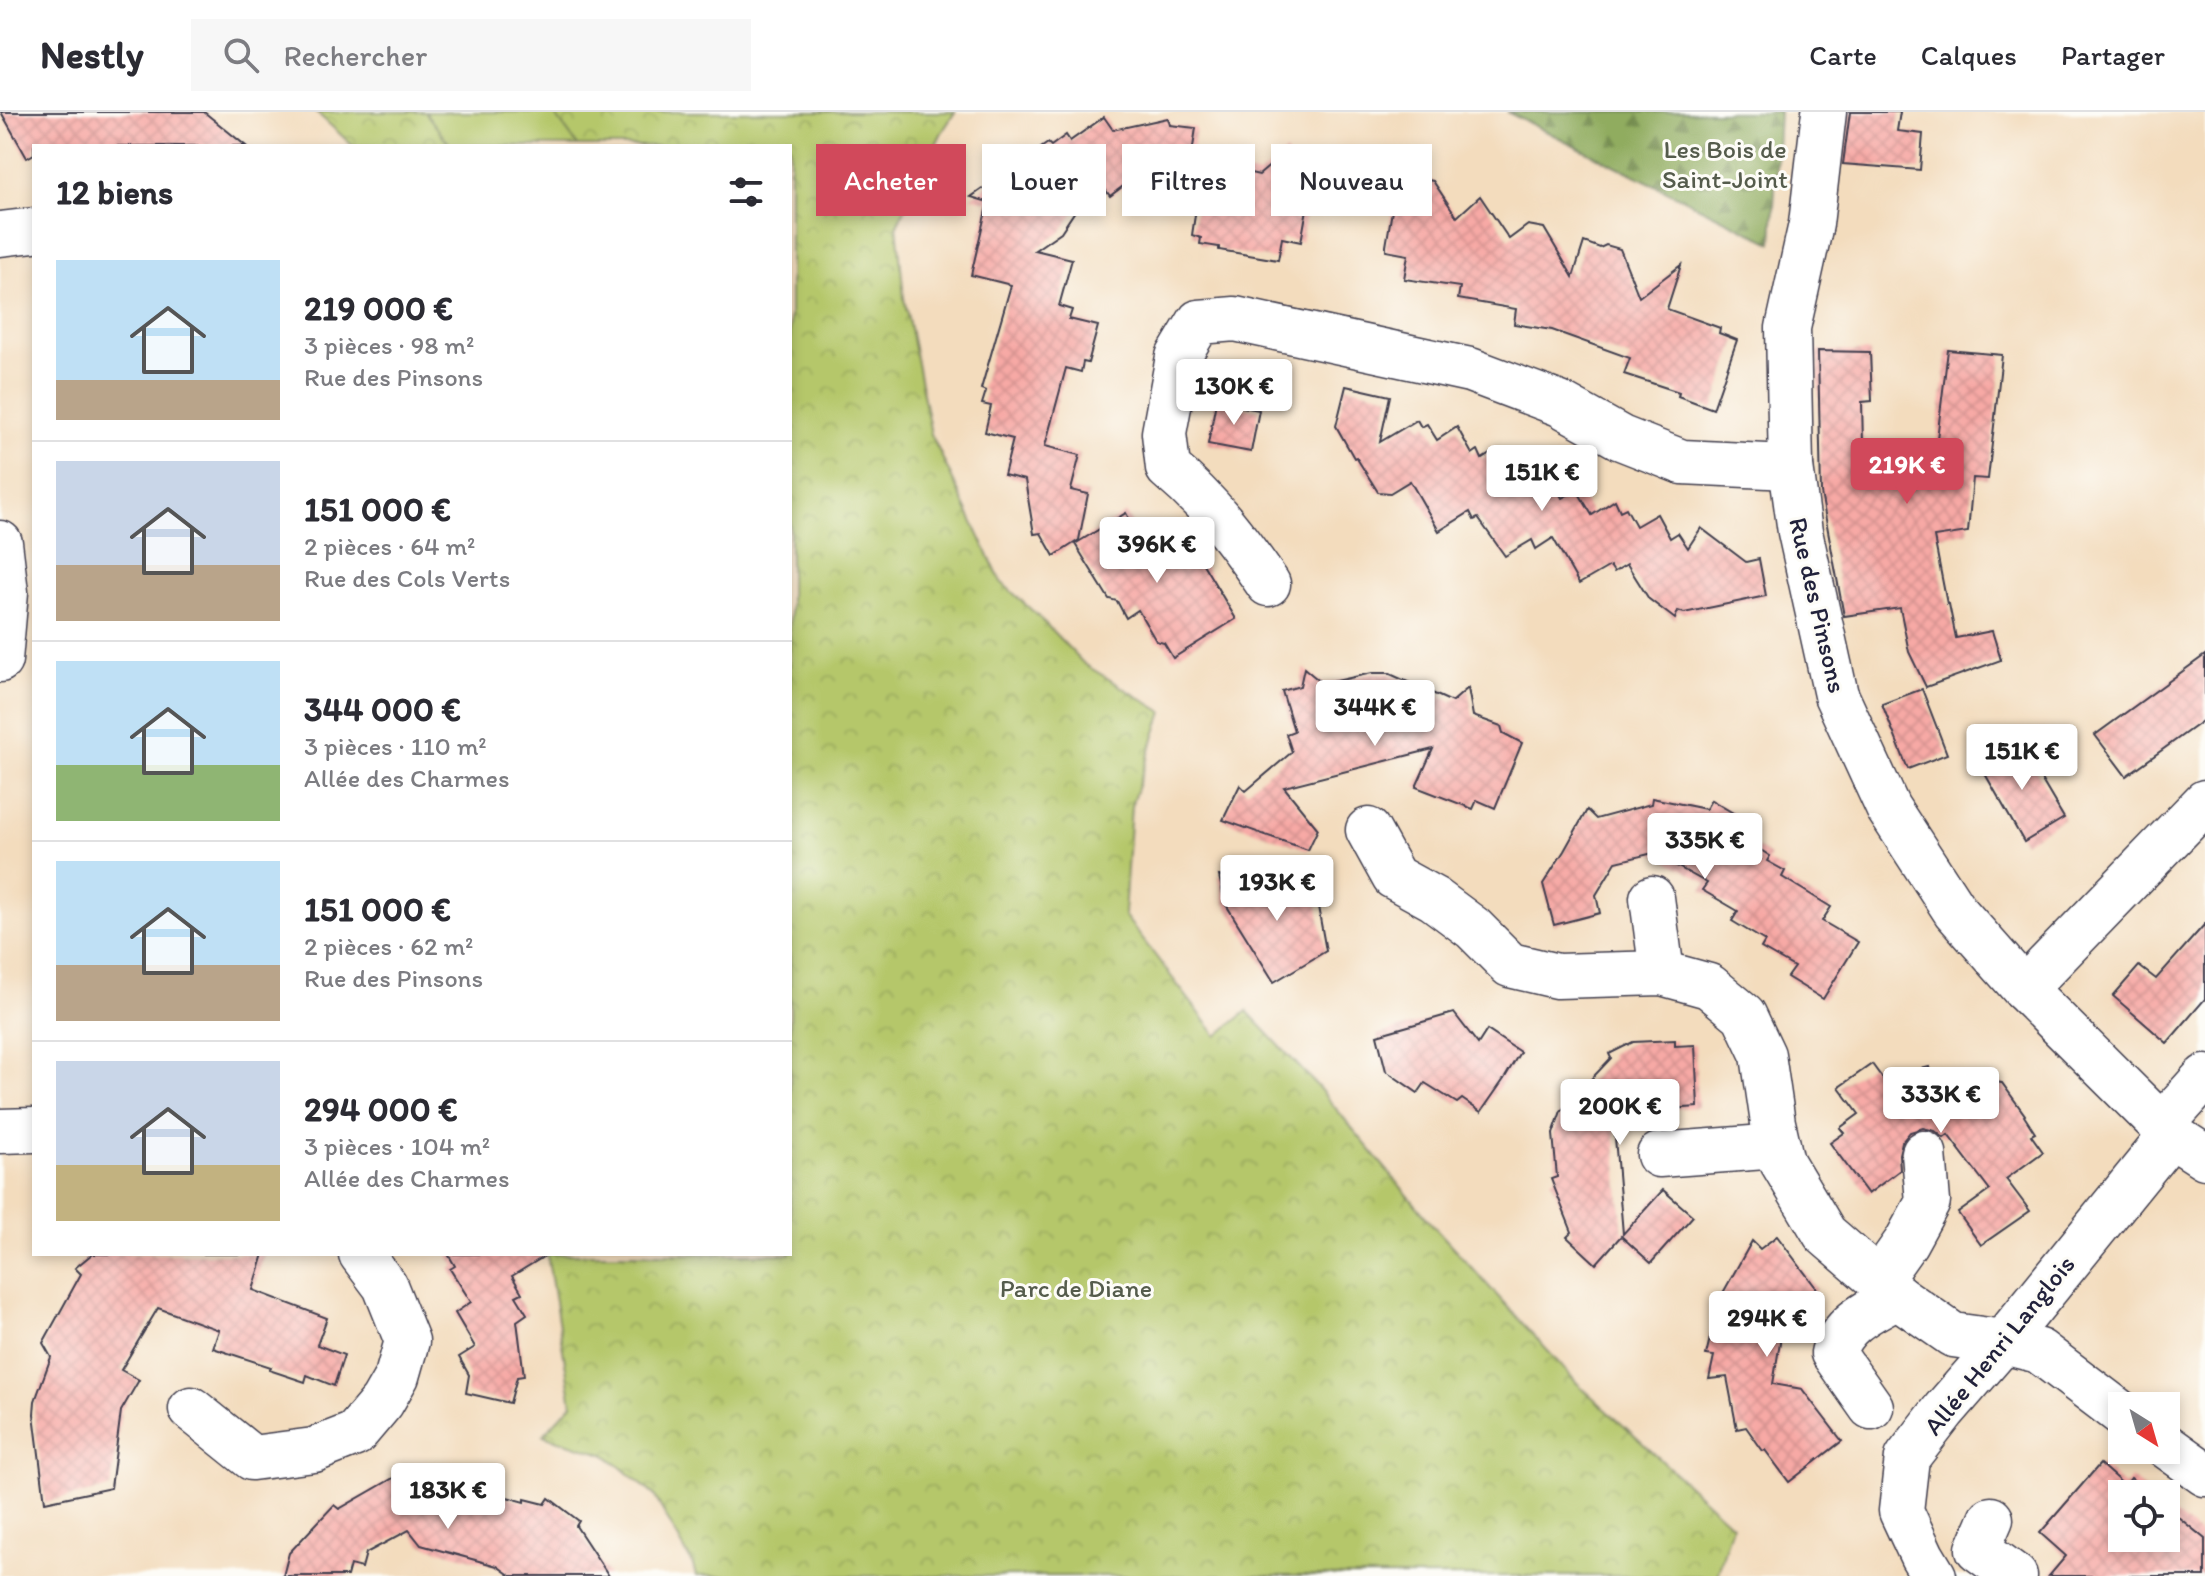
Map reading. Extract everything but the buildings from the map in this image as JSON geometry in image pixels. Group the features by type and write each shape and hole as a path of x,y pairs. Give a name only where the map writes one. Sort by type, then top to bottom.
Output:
{"street":[{"name":"Rue des Pinsons","path":"1824,112 1811,224 1788,328 1791,467 1800,532 1836,695 1888,808 1955,911 2024,989 2179,1139"},
{"path":"0,234 32,230"},
{"path":"1268,584 1233,534 1192,488 1168,468 1164,433 1178,357 1199,322 1235,319 1470,370 1560,404 1621,438 1682,462 1791,467"},
{"path":"0,543 12,640"},
{"path":"2024,989 2205,802"},
{"path":"1368,830 1394,877 1434,899 1473,928 1510,965 1557,976 1662,973 1709,986 1744,1015 1763,1055 1782,1162 1825,1234 1888,1288 1953,1335 2039,1351 2108,1404"},
{"path":"1652,898 1662,973"},
{"name":"Allée Henri Langlois","path":"1934,1576 1901,1511 1907,1458 1944,1410 2179,1139 2205,1077"},
{"path":"0,1131 32,1130"},
{"path":"1659,1155 1778,1146"},
{"path":"1871,1407 1833,1353 1838,1337 1888,1288 1906,1242 1928,1202 1924,1153"},
{"path":"191,1409 252,1458 314,1450 355,1434 382,1402 397,1376 407,1341 385,1286 362,1256"},
{"path":"2180,1456 2205,1474"},
{"path":"1991,1519 1978,1549 2015,1576"}],"green space":[{"name":"Parc de Diane","path":"316,112 955,112 936,144 816,144 816,216 901,216 897,225 904,298 931,434 1001,582 1084,664 1163,712 1131,806 1124,915 1217,1036 1247,1011 1318,1087 1430,1222 1577,1383 1732,1525 1717,1576 696,1576 693,1565 654,1495 606,1455 543,1435 572,1404 547,1256 792,1256 792,144 351,144"},
{"path":"425,112 553,112 577,144 449,144"},
{"name":"Les Bois de Saint-Joint","path":"1507,112 1779,112 1772,243"}]}
